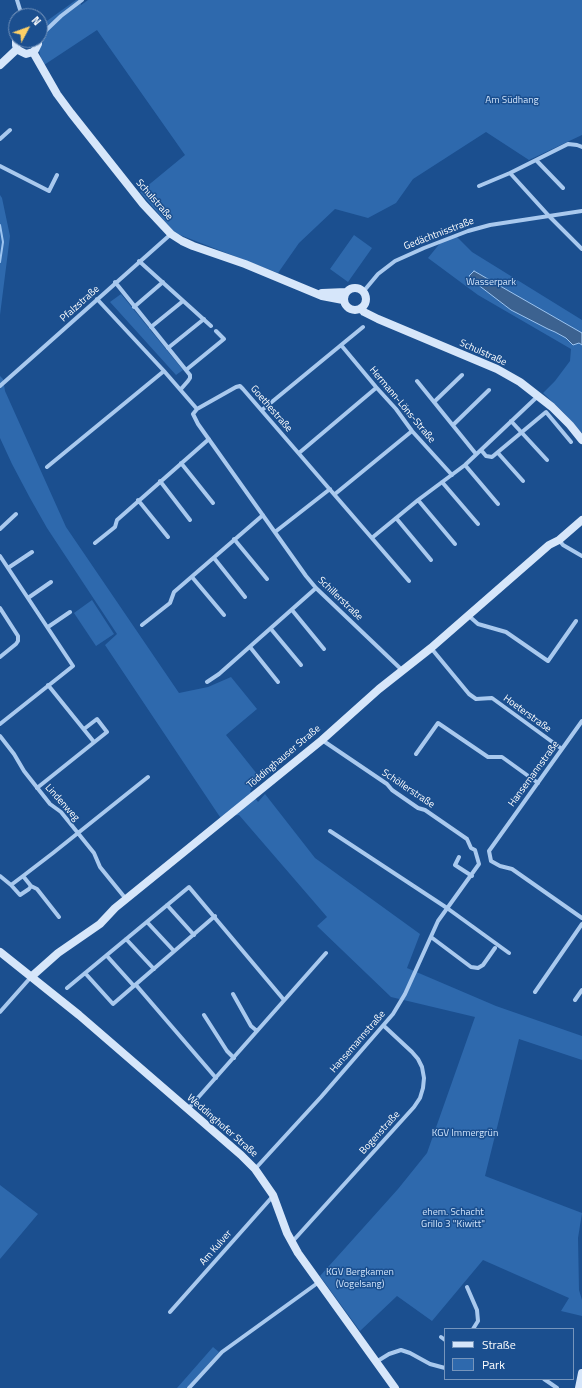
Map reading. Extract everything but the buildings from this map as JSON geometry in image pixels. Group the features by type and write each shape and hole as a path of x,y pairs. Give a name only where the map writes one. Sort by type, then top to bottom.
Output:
{"street":[{"path":"48,30 61,16 82,0"},
{"path":"0,65 18,48 23,53 33,52 37,48"},
{"name":"Schulstraße","path":"33,52 49,81 71,113 142,204 171,234 193,246 245,264 314,292 345,296"},
{"path":"0,139 10,130"},
{"path":"479,186 510,173 568,144 582,147"},
{"path":"536,160 562,188"},
{"path":"0,166 50,191 57,175"},
{"path":"510,173 582,250"},
{"name":"Gedächtnisstraße","path":"363,292 374,278 389,265 443,240 482,227 582,212"},
{"name":"Pfalzstraße","path":"0,386 115,282 171,234"},
{"path":"139,261 211,326"},
{"path":"115,282 150,327 190,374 190,378 181,388"},
{"path":"134,307 163,282"},
{"path":"352,288 360,289 363,292 365,302 361,308 358,310 351,310 346,306 345,296 352,288"},
{"path":"97,299 181,388 197,409"},
{"path":"150,327 183,300"},
{"name":"Schulstraße","path":"361,308 364,312 378,319 496,370 520,382 561,415 582,440"},
{"path":"168,348 204,319"},
{"path":"262,410 363,327"},
{"path":"186,370 224,339 216,331"},
{"name":"Hermann-Löns-Straße","path":"341,345 376,388 396,409 412,431 452,475"},
{"path":"47,467 164,371"},
{"path":"434,402 462,375"},
{"path":"417,381 476,454"},
{"name":"Goethestraße","path":"197,409 240,386 373,537 409,581"},
{"path":"299,453 376,388"},
{"path":"453,425 489,390"},
{"path":"373,537 418,500 465,465 538,395"},
{"name":"Schillerstraße","path":"197,409 193,414 193,417 316,588 403,671"},
{"path":"480,450 486,456 492,457 546,412 571,442"},
{"path":"512,421 547,460"},
{"path":"335,494 412,431"},
{"path":"95,544 114,527 117,520 138,500 209,439"},
{"path":"498,453 523,481"},
{"path":"181,463 213,503"},
{"path":"465,465 498,504"},
{"path":"160,481 190,520"},
{"path":"442,482 478,524"},
{"path":"275,532 330,489"},
{"path":"138,500 168,537"},
{"path":"418,500 455,544"},
{"path":"0,529 16,514"},
{"path":"142,625 170,602 174,592 263,515"},
{"path":"396,518 431,560"},
{"name":"Töddinghauser Straße","path":"0,1012 31,977 58,954 95,927 116,908 322,740 369,697 469,616 549,544 559,540 582,520"},
{"path":"234,539 266,579"},
{"path":"559,540 563,545 582,556"},
{"path":"8,568 32,552"},
{"path":"0,556 73,666 0,724"},
{"path":"214,558 245,597"},
{"path":"192,577 224,614"},
{"path":"28,598 51,582"},
{"path":"207,682 219,674 316,588"},
{"path":"0,608 18,636 18,640 16,644 0,657"},
{"path":"292,610 324,649"},
{"path":"48,627 70,612"},
{"path":"469,616 478,624 506,632 548,661 576,622"},
{"path":"271,629 300,665"},
{"path":"250,647 278,682"},
{"name":"Hoeterstraße","path":"431,648 476,699 492,698 562,749"},
{"path":"48,685 94,742"},
{"path":"37,788 107,732 96,719 84,729"},
{"name":"Hansemannstraße","path":"582,721 489,851 491,861 500,866 512,869 582,918"},
{"path":"416,754 438,723 488,756 502,757 538,783"},
{"name":"Lindenweg","path":"0,736 37,788 50,804 61,812 94,853 100,867 126,900"},
{"name":"Schöllerstraße","path":"322,740 387,784 392,790 418,808 425,810 467,839 471,848 475,850 478,858"},
{"path":"11,885 148,777"},
{"path":"330,831 447,908 509,952"},
{"path":"459,857 455,865 472,876"},
{"name":"Hansemannstraße","path":"255,1169 384,1026 393,1014 405,994 438,921 472,876 479,864 478,858"},
{"path":"0,876 20,895 31,886"},
{"path":"23,876 31,886 37,889 59,917"},
{"path":"67,988 189,886 284,1000"},
{"path":"167,905 194,935"},
{"path":"85,973 113,1004 214,916"},
{"path":"147,922 174,951"},
{"path":"535,992 582,924"},
{"path":"431,937 471,967 478,968 483,965 495,948"},
{"path":"126,939 154,969"},
{"name":"Weddinghofer Straße","path":"0,952 79,1016 241,1155 255,1169 273,1195 292,1243 394,1388"},
{"path":"188,1110 326,953"},
{"path":"107,956 216,1078"},
{"path":"575,1000 582,990"},
{"path":"233,994 251,1026 257,1031"},
{"path":"204,1015 227,1051 234,1058"},
{"name":"Bogenstraße","path":"292,1243 414,1108 420,1098 424,1088 422,1067 412,1052 384,1026"},
{"name":"Am Kulver","path":"170,1312 273,1195"},
{"path":"189,1388 222,1352 319,1282"},
{"path":"468,1287 477,1310 478,1321 474,1328"},
{"path":"440,1337 444,1339"},
{"path":"376,1363 388,1354 401,1350 410,1353 430,1364 444,1368"},
{"path":"579,1388 582,1373"},
{"path":"545,1380 557,1388"}],"green space":[{"name":"Am Südhang","path":"76,0 80,0 81,5 88,0 582,0 582,135 529,160 486,132 413,179 396,203 368,218 335,209 299,243 278,273 175,233 140,192 185,155 97,30 44,65 38,48 48,48 48,20"},
{"path":"0,195 2,198 10,236 0,315"},
{"path":"354,235 372,248 348,282 330,269"},
{"name":"Wasserpark","path":"456,236 472,252 582,320 582,433 543,393 555,381 570,361 571,349 478,295 428,258 441,242"},
{"path":"121,294 183,370 176,375 110,302"},
{"path":"0,376 3,379 5,391 66,527 179,693 208,687 231,677 257,709 226,735 261,779 250,791 258,802 265,794 315,858 420,934 407,968 496,1006 582,1036 582,1060 519,1039 485,1176 582,1213 578,1238 579,1290 582,1300 582,1316 561,1311 569,1298 483,1260 432,1321 397,1296 360,1331 320,1276 398,1189 427,1153 475,1017 391,997 317,926 327,917 239,815 220,817 105,645 117,634 47,528 12,464 0,438"},
{"path":"92,600 114,634 96,646 74,613"},
{"path":"0,1185 38,1214 0,1259"},
{"path":"213,1347 219,1352 187,1388 177,1388"}],"shaded area":[{"path":"474,271 582,333 582,345 579,343 573,345 566,338 511,310 469,276"}],"waterway":[{"path":"0,225 3,242 0,262"}],"park label":[{"name":"KGV Immergrün","path":"465,1134"},
{"name":"ehem. Schacht Grillo 3 \"Kiwitt\"","path":"453,1218"},
{"name":"KGV Bergkamen (Vogelsang)","path":"360,1278"}]}
